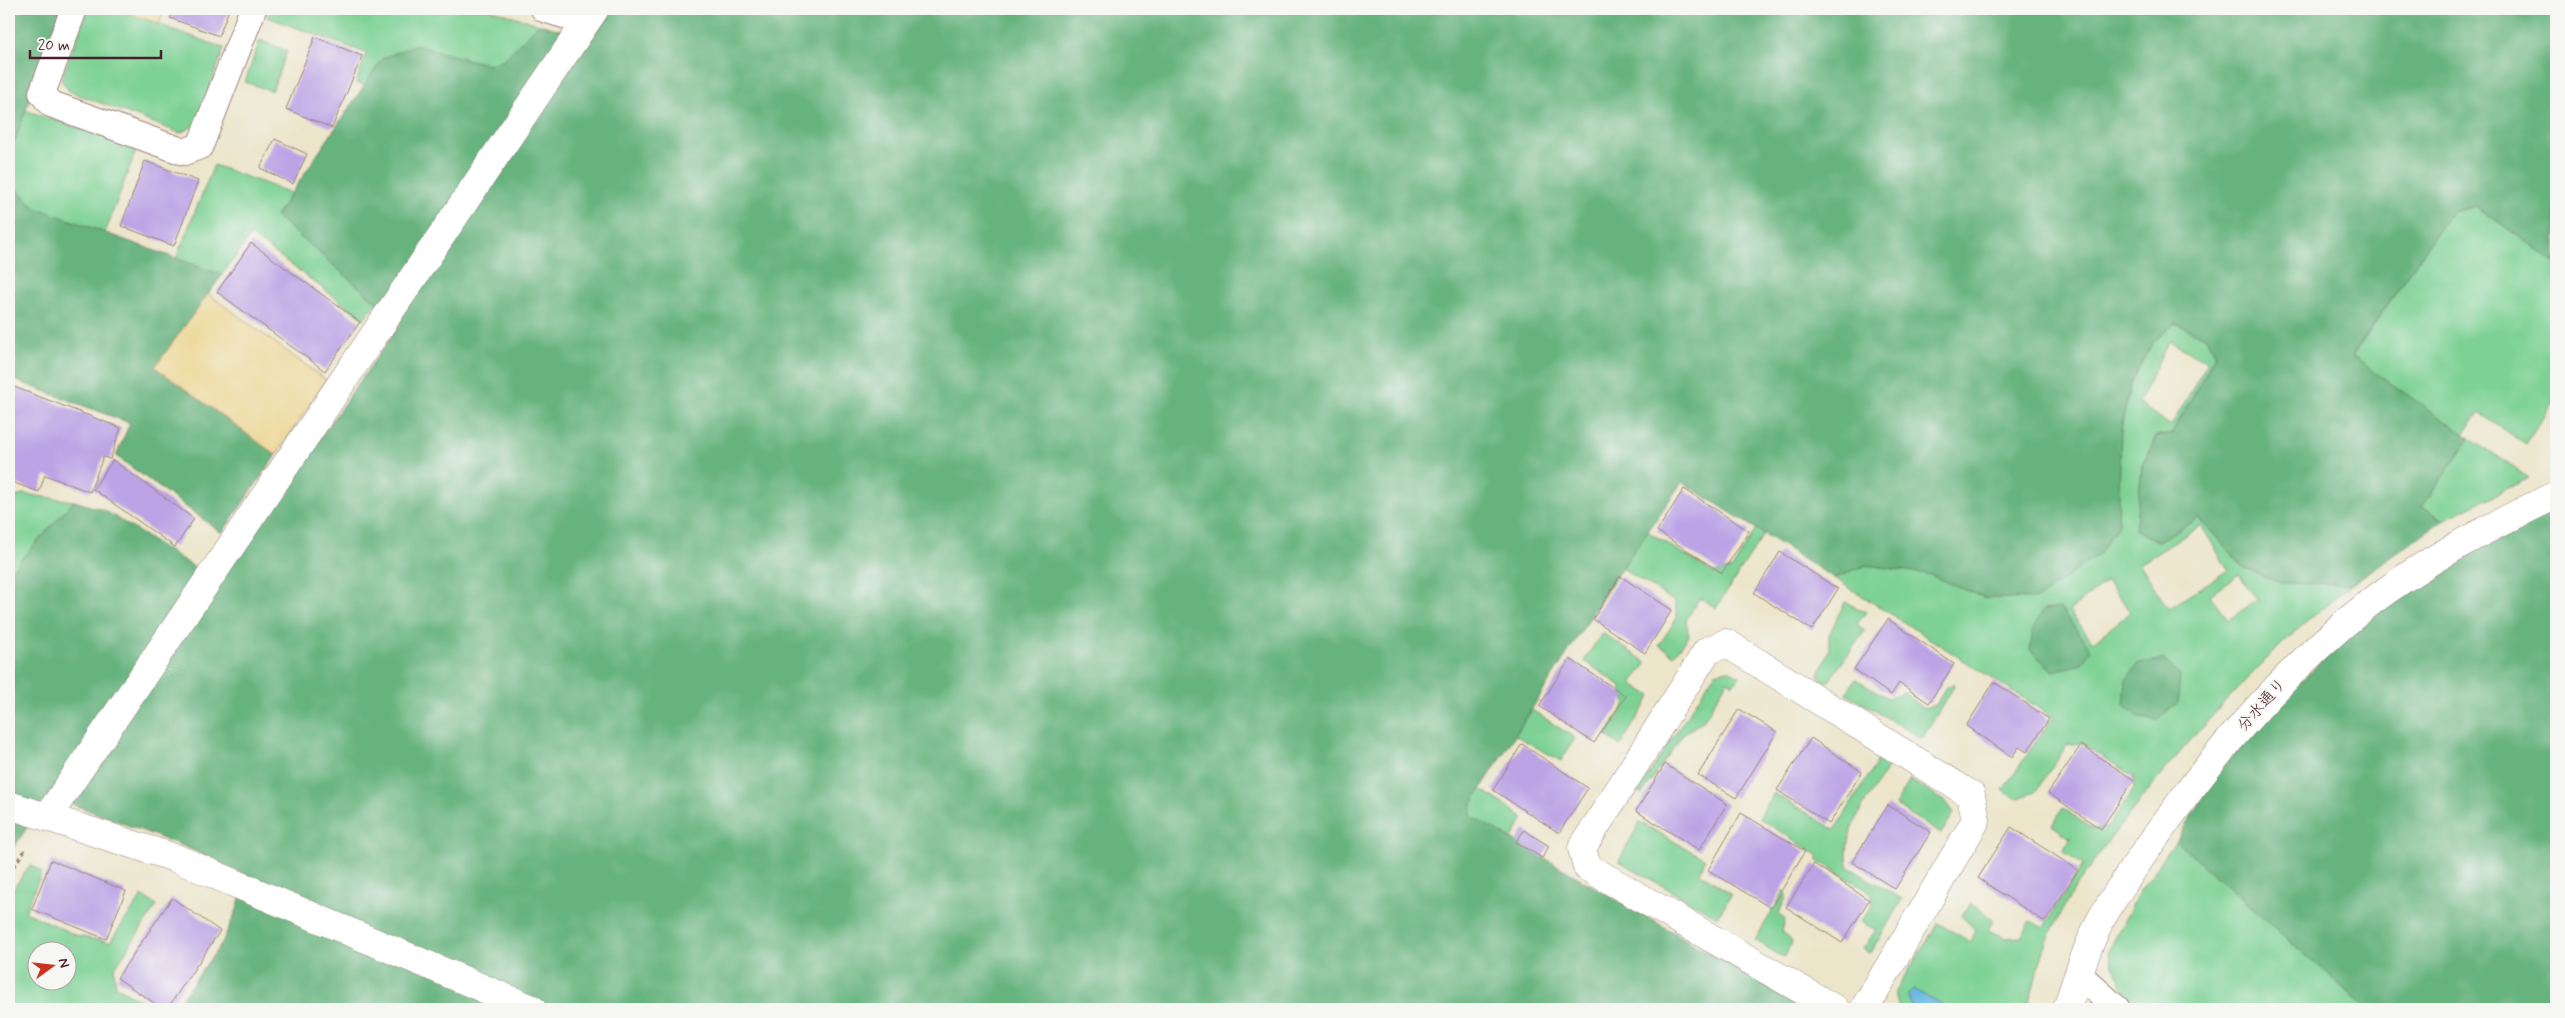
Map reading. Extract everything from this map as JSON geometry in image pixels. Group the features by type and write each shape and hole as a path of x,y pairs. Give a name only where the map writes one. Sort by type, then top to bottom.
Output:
{"street":[{"path":"48,816 591,15"},
{"name":"分水通り","path":"2066,1009 2099,923 2120,886 2184,797 2256,710 2312,652 2368,605 2435,558 2556,495"},
{"path":"1834,1009 1587,867 1582,848 1706,651 1726,643 1971,795 1976,820 1864,1009"},
{"path":"9,805 175,858 532,1009"}],"lane":[{"path":"74,9 42,93 51,104 184,152 200,146 253,9"},
{"path":"544,9 591,15"},
{"path":"2078,974 2117,1009"}],"green space":[{"path":"9,9 61,9 9,158"},
{"path":"88,9 117,9 224,48 197,124 180,133 69,91 61,80"},
{"path":"270,9 489,9 539,24 504,59 489,65 414,45 382,59 365,85 356,83 366,53 267,17"},
{"path":"604,9 2556,9 2556,263 2476,206 2451,212 2352,356 2469,438 2422,507 2443,520 2352,584 2280,583 2243,567 2199,518 2158,541 2135,530 2142,466 2157,436 2172,433 2216,355 2207,338 2175,323 2153,342 2131,381 2121,429 2118,525 2100,553 2037,599 1985,598 1928,574 1867,565 1834,578 1682,482 1617,575 1472,803 1471,816 1807,1009 148,1009 177,1005 222,943 238,907 245,875 188,848 48,795 9,855 9,573 74,501 104,510 218,582 401,323 276,216 382,59 414,45 489,65 504,59 539,24 585,37"},
{"path":"260,40 287,51 272,91 245,82"},
{"path":"25,110 137,148 105,233 34,207 9,181 9,158"},
{"path":"214,165 291,193 276,216 377,302 364,319 251,235 222,275 176,258"},
{"path":"9,181 34,207 222,275 155,367 276,455 222,533 116,456 130,423 9,378"},
{"path":"2476,206 2556,263 2556,397 2526,444 2479,413 2463,434 2352,357 2451,212"},
{"path":"2175,323 2207,338 2216,355 2172,433 2156,436 2142,466 2136,530 2158,541 2199,518 2243,567 2280,583 2352,584 2288,638 2220,707 2182,750 2109,840 2074,890 2053,927 2040,962 2027,1009 1949,1009 1913,989 1908,995 1912,1009 1899,1009 1895,992 1938,923 1971,942 1976,930 1961,916 1971,903 1994,920 1988,930 2005,938 2021,937 2031,921 2043,928 2083,865 2063,851 2070,838 2052,825 2063,808 2092,829 2107,828 2134,789 2133,776 2081,743 2067,745 2035,792 2016,799 2003,790 2053,717 1834,578 1867,565 1928,574 1985,598 2119,472 2121,429 2131,381 2153,342","holes":["2169,341 2208,362 2171,426 2138,403","2201,525 2228,570 2168,609 2140,564","2239,574 2257,600 2228,620 2210,595","2107,581 2131,612 2093,642 2069,611"]},
{"path":"2469,438 2529,478 2443,520 2422,507"},
{"path":"23,494 74,501 9,573 9,500"},
{"path":"2556,508 2556,1009 2367,1009 2176,841 2219,770 2301,681 2348,635 2428,574"},
{"path":"1756,529 1764,534 1716,608 1700,598 1686,620 1689,636 1674,655 1659,645 1677,618 1675,602 1622,568 1647,531 1714,573 1732,569"},
{"path":"1845,602 1866,612 1857,624 1865,631 1828,682 1818,677 1829,650 1829,635"},
{"path":"2060,608 2091,649 2082,664 2053,671 2030,650 2033,629 2043,610"},
{"path":"1602,633 1647,663 1631,683 1651,696 1620,746 1606,735 1626,703 1620,685 1584,661"},
{"path":"2164,660 2180,675 2178,702 2157,720 2139,718 2124,705 2126,680 2138,663"},
{"path":"1728,670 1740,676 1733,684 1727,681 1703,721 1683,734 1642,794 1638,791 1715,673"},
{"path":"1856,679 1888,698 1904,692 1923,708 1936,705 1946,686 1955,685 1922,739 1846,693"},
{"path":"1532,710 1575,738 1561,761 1515,735"},
{"path":"1880,757 1890,764 1859,814 1848,841 1847,854 1849,867 1902,899 1871,953 1863,949 1876,930 1861,922 1873,904 1872,893 1817,860 1819,856 1759,818 1774,793 1835,830"},
{"path":"1910,780 1947,803 1954,813 1941,834 1895,805"},
{"path":"1481,789 1524,818 1511,840 1471,816 1472,803"},
{"path":"1640,822 1705,859 1700,873 1732,894 1717,917 1619,861"},
{"path":"2176,841 2367,1009 2145,1009 2124,991 2108,952 2139,892"},
{"path":"30,865 42,872 25,912 78,936 110,942 142,896 157,905 114,969 116,986 153,1008 9,1009 9,895"},
{"path":"1785,890 1786,898 1779,913 1785,920 1782,931 1792,943 1784,958 1755,940"}],"sand":[{"path":"117,9 165,9 159,24"},
{"path":"208,294 326,380 276,455 155,367"}],"water":[{"path":"1913,989 1949,1009 1912,1009 1908,995"}],"building":[{"path":"174,9 229,9 219,36 170,18"},
{"path":"315,37 362,56 332,128 286,109"},
{"path":"275,139 307,154 293,184 260,168"},
{"path":"145,161 198,181 174,246 121,226"},
{"path":"251,243 360,322 325,371 217,292"},
{"path":"9,385 121,428 110,459 103,457 90,492 45,475 39,492 9,481"},
{"path":"113,460 194,519 175,547 93,489"},
{"path":"1684,489 1749,531 1722,573 1657,531"},
{"path":"1780,552 1838,589 1812,630 1754,593"},
{"path":"1620,576 1672,610 1645,653 1593,619"},
{"path":"1888,619 1954,664 1929,703 1899,683 1891,695 1854,669"},
{"path":"1570,659 1626,696 1594,743 1539,706"},
{"path":"1994,682 2049,719 2027,752 2019,747 2012,757 1966,726"},
{"path":"1739,709 1777,732 1736,798 1698,775"},
{"path":"1811,738 1862,772 1829,824 1777,790"},
{"path":"1522,744 1588,788 1559,833 1493,790"},
{"path":"2081,745 2134,780 2101,829 2048,793"},
{"path":"1665,764 1727,804 1699,850 1636,811"},
{"path":"1888,805 1931,832 1895,889 1852,862"},
{"path":"1741,813 1805,851 1771,908 1708,870"},
{"path":"2011,827 2078,870 2045,922 1978,878"},
{"path":"1524,830 1549,846 1542,858 1516,842"},
{"path":"51,860 126,891 106,939 32,909"},
{"path":"1814,864 1869,900 1842,943 1786,907"},
{"path":"172,898 220,931 167,1009 163,1009 117,978"}]}
